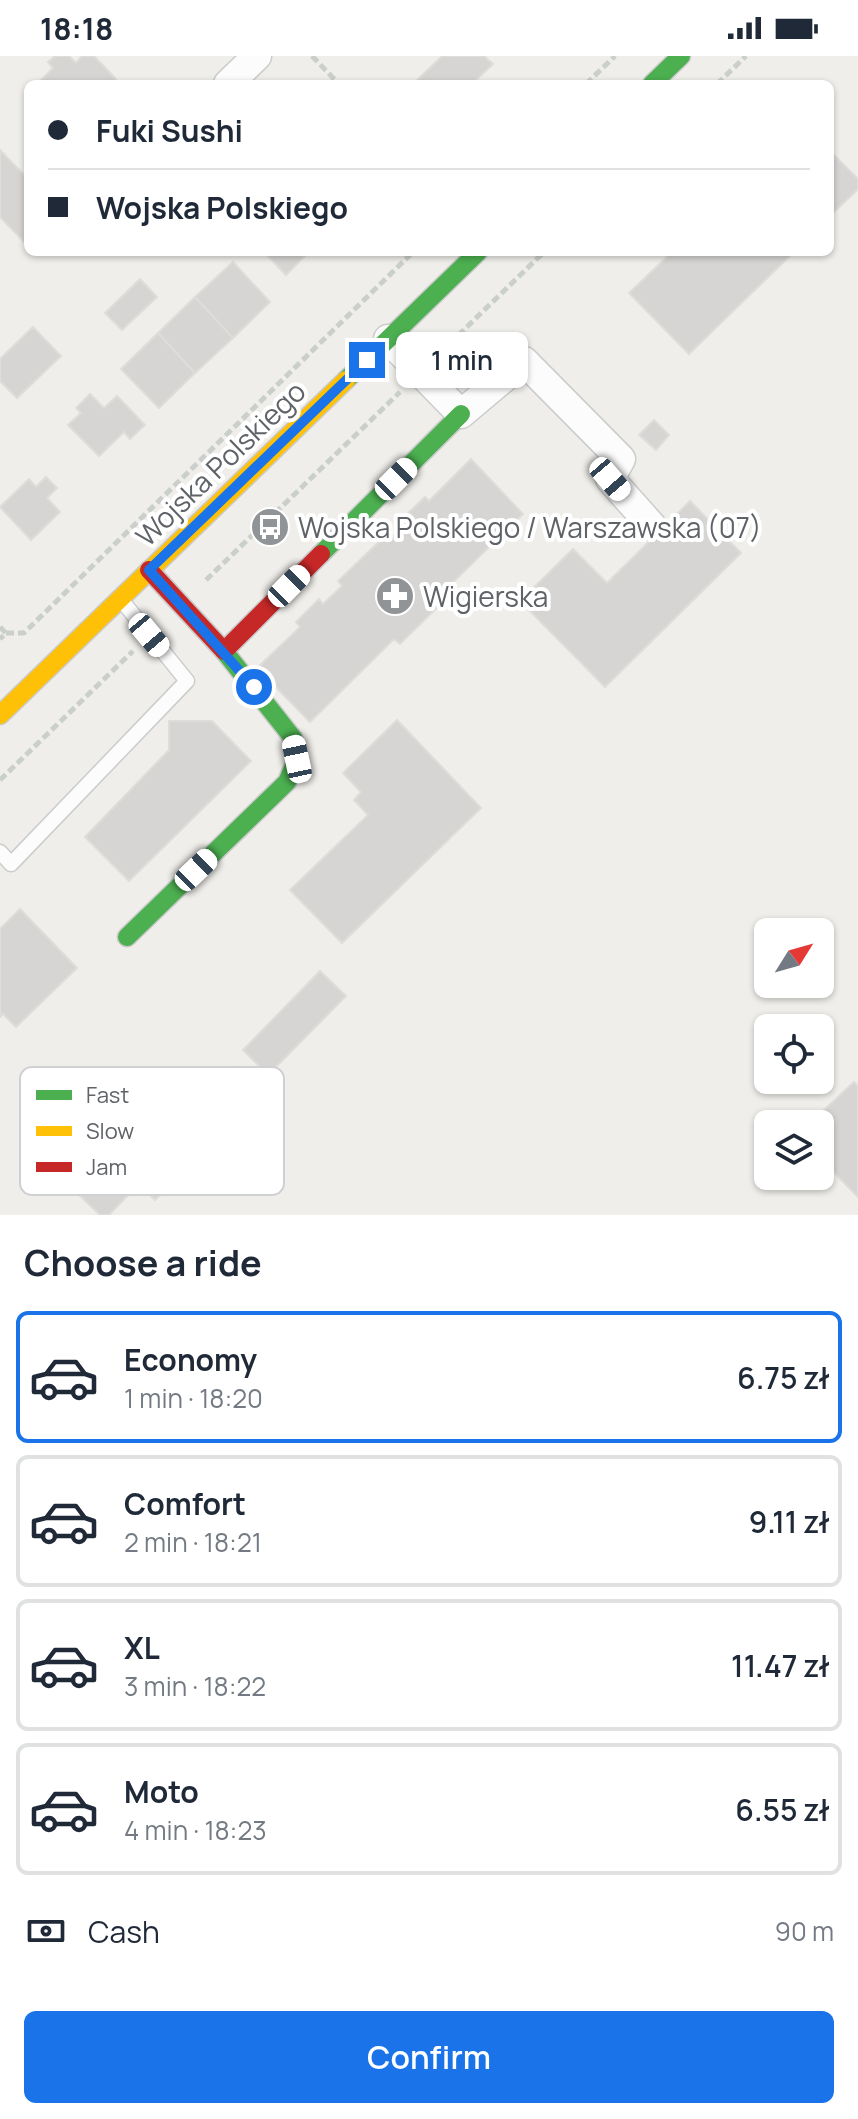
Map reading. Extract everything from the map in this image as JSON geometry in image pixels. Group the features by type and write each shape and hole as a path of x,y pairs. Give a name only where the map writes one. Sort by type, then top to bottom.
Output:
{"street":[{"path":"232,80 257,56"},
{"path":"656,80 681,56"},
{"name":"Wojska Polskiego","path":"4,703 120,599 474,256"},
{"path":"388,339 461,414"},
{"path":"224,651 461,414 524,361 621,459 610,479 652,526"},
{"path":"127,937 287,782 297,759 293,738 280,719 224,651 149,570"}],"lane":[{"path":"5,870 187,681 120,599"},
{"path":"0,852 5,870"}],"path":[{"path":"312,56 335,80"},
{"path":"590,80 615,56"},
{"path":"721,80 746,56"},
{"path":"0,627 6,633 24,633 409,256"},
{"path":"181,604 540,256"},
{"path":"0,639 6,633"},
{"path":"0,780 149,635"}],"building":[{"path":"55,56 69,56 76,63 82,56 94,56 116,79 41,80 53,68 48,62"},
{"path":"442,56 484,56 493,64 476,80 417,80"},
{"path":"0,150 24,175 24,242 0,217"},
{"path":"834,155 858,179 858,189 834,212"},
{"path":"268,256 305,256 286,275"},
{"path":"668,256 790,256 689,354 629,293"},
{"path":"233,262 270,302 233,338 195,297"},
{"path":"140,279 157,297 122,330 105,313"},
{"path":"195,297 233,338 195,373 158,333"},
{"path":"33,327 61,356 17,398 0,381 0,359"},
{"path":"158,333 195,373 159,408 121,369"},
{"path":"90,394 104,408 117,396 145,425 130,439 124,432 99,456 68,425 81,413 76,408"},
{"path":"654,420 669,435 656,450 639,435"},
{"path":"471,459 523,514 439,596 444,601 400,644 394,639 310,722 257,668 300,627 296,622 319,599 323,604 342,586 338,581 383,538 387,542 405,524 401,520 425,497 429,501"},
{"path":"46,477 57,488 47,498 60,512 31,540 0,507 29,479 36,487"},
{"path":"690,501 741,553 605,687 520,601 573,549 607,583"},
{"path":"397,720 481,808 342,943 290,890 368,815 354,800 361,792 343,773"},
{"path":"169,721 212,721 251,761 129,881 85,837 169,750"},
{"path":"20,909 77,968 16,1027 3,1014 0,1017 0,929"},
{"path":"320,971 346,996 276,1067 260,1067 243,1050"},
{"path":"854,1082 858,1086 858,1197 834,1172 834,1110 824,1110"},
{"path":"79,1195 128,1195 109,1215 100,1215"}],"traffic: fast":[{"path":"656,80 681,56"},
{"path":"346,380 474,256"},
{"path":"321,554 461,414"},
{"path":"127,937 287,782 297,759 293,738 224,651"}],"traffic: slow":[{"path":"0,715 346,380"}],"traffic: jam":[{"path":"149,570 224,651 321,554"}],"place":[{"name":"Wojska Polskiego / Warszawska (07)","path":"270,527"},
{"name":"Wigierska","path":"395,596"}],"route":[{"path":"254,687 149,570 367,360"}]}
